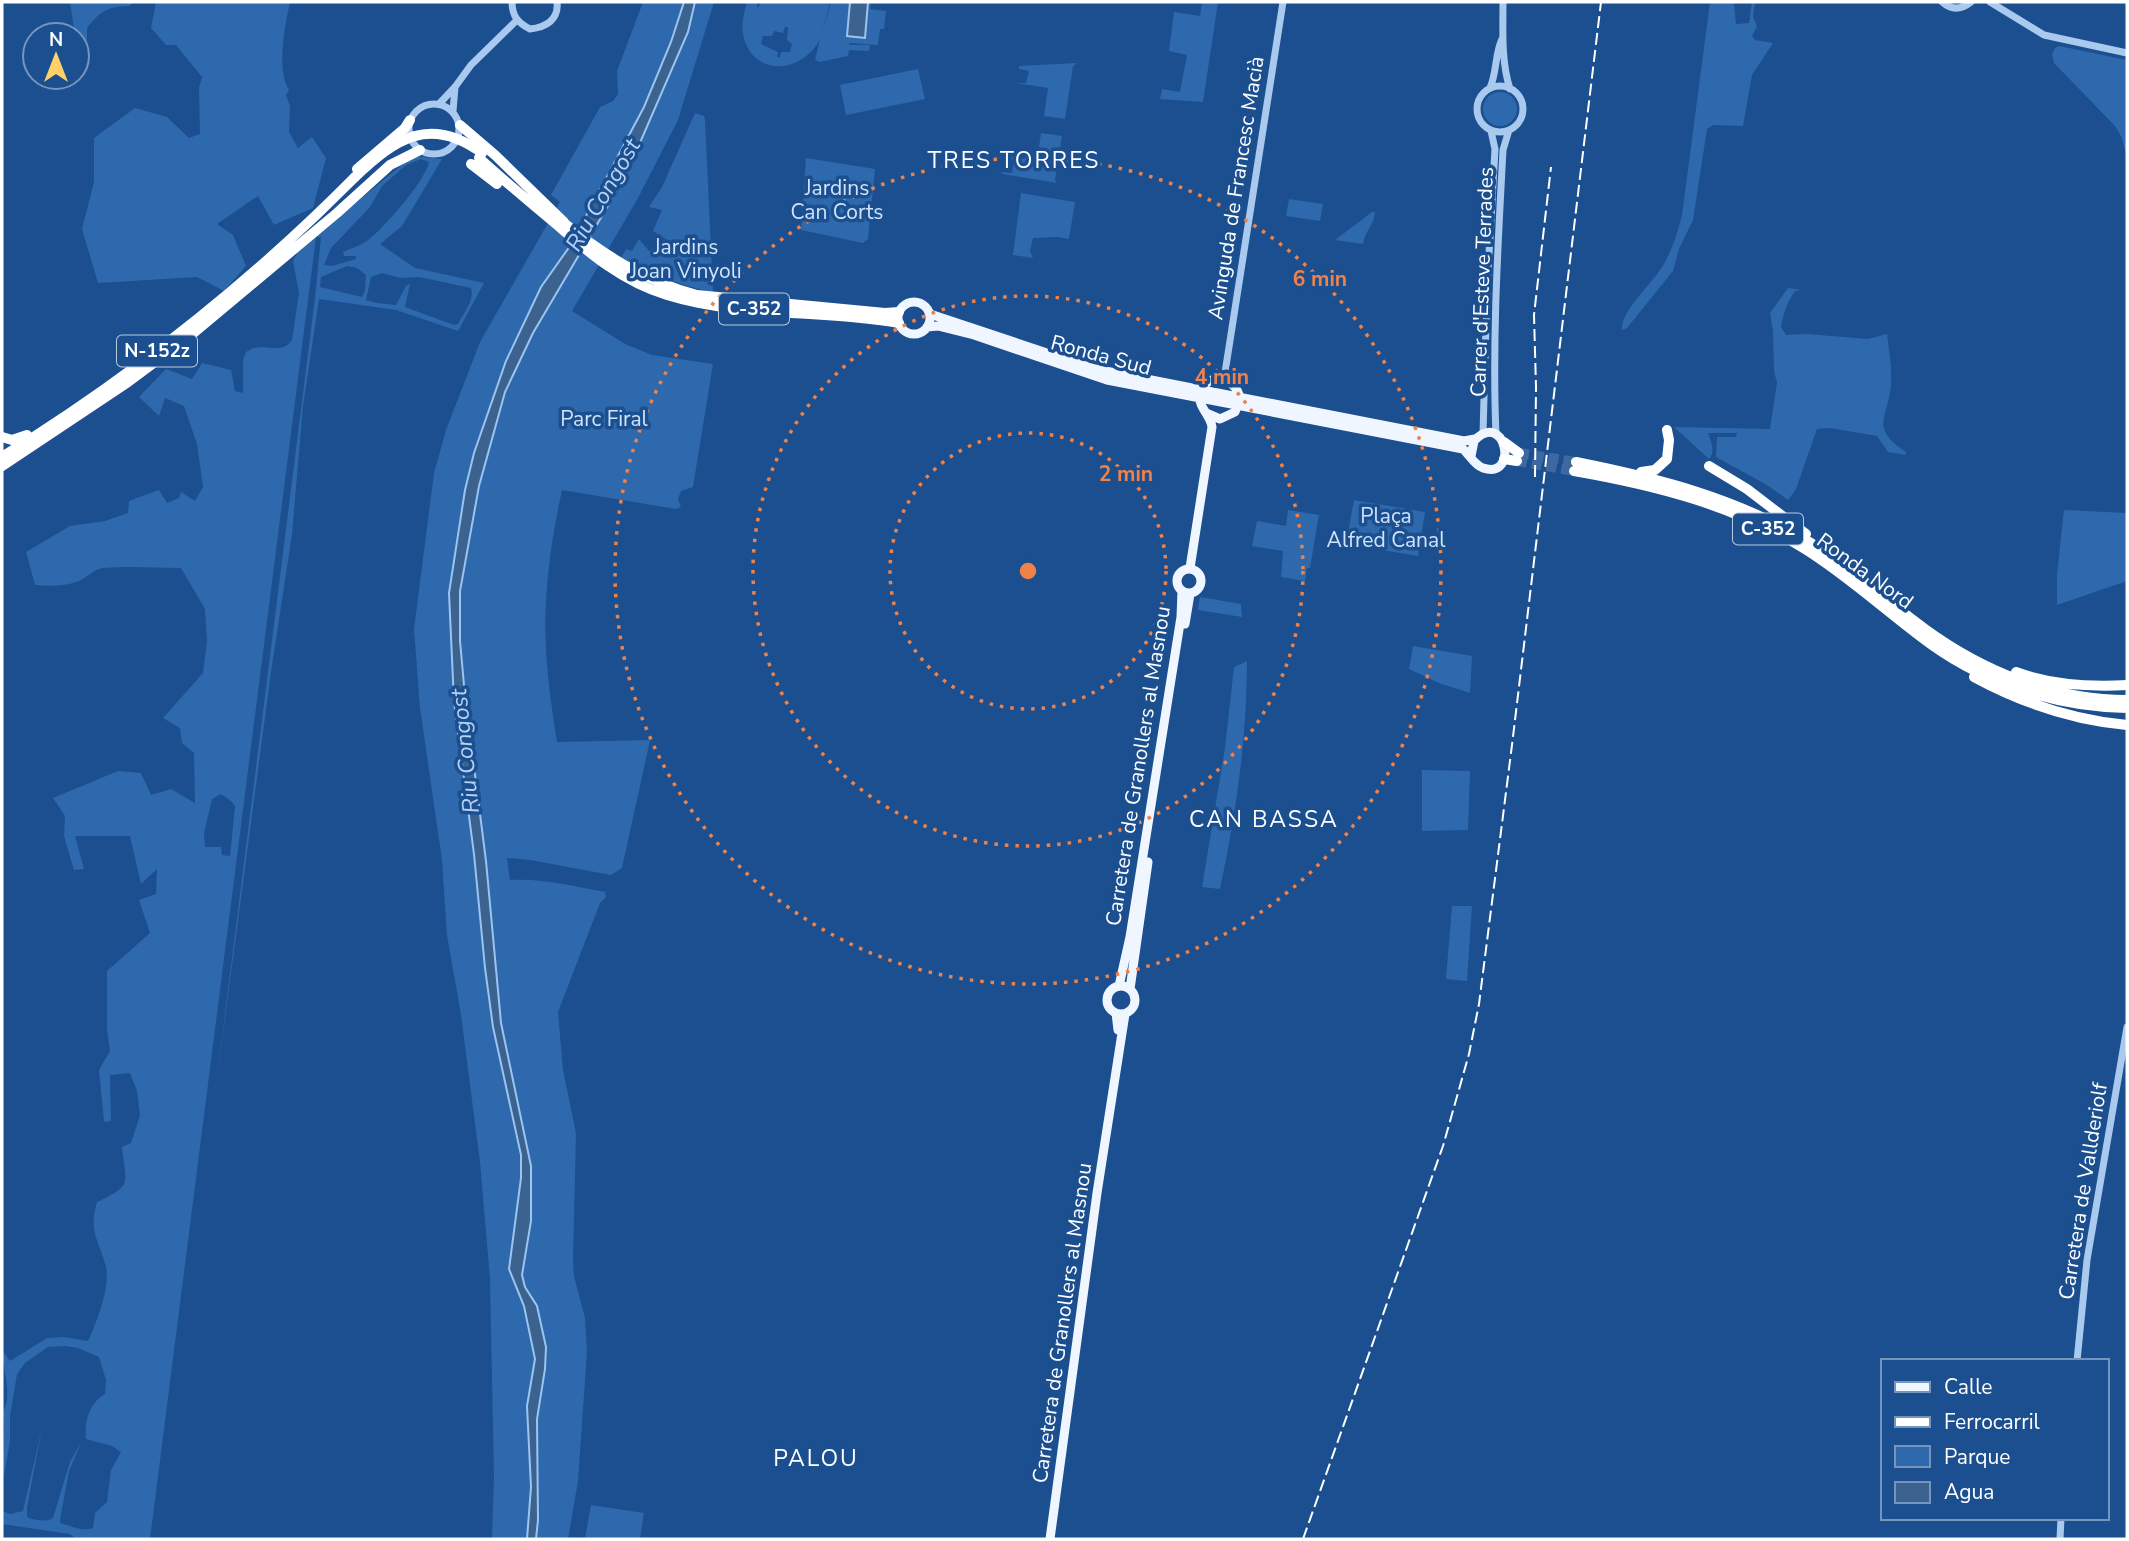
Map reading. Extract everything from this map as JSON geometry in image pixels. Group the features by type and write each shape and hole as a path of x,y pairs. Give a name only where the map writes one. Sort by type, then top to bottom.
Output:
{"highway":[{"name":"N-152z","path":"2,457 185,330 301,229 325,200 374,152 405,128 410,120"},
{"path":"460,125 527,197"},
{"name":"C-352","path":"270,268 393,144 417,134 432,133 454,137 568,231 633,278 666,295 704,303 884,321 899,317"},
{"name":"N-152z","path":"2,466 128,382 190,336 390,165 411,152 420,150"},
{"name":"C-352","path":"301,229 357,181"},
{"path":"633,278 648,293 667,301"},
{"name":"C-352","path":"633,278 698,295 885,313 899,317"},
{"path":"2,436 18,440 64,416"},
{"path":"1630,473 1655,470 1665,462 1669,453 1667,430"},
{"name":"C-352","path":"1500,439 1518,457 1504,459"},
{"path":"2,473 12,465 17,456"},
{"path":"1709,466 1747,489 1829,551 1834,558"},
{"name":"Ronda Nord","path":"2127,700 2077,696 2032,685 1988,667 1950,646 1834,558 1784,528 1741,507 1696,490 1630,473 1575,467 1676,492 1753,521 1835,569 1934,646 1972,669 2024,691 2075,703 2127,708"},
{"path":"1934,646 1941,656 2000,691 2067,715 2127,725"},
{"path":"1950,646 2022,674 2057,682 2086,686 2127,685"}],"main road":[{"name":"C-352","path":"928,327 921,333 912,334 904,331 899,317 905,305 916,302 926,307 930,314"},
{"path":"928,327 930,314"},
{"name":"Ronda Sud","path":"930,314 1095,369 1200,395 1463,449 1471,456"},
{"name":"Ronda Sud","path":"928,327 937,326 974,335 1107,380 1200,395"},
{"path":"1192,568 1212,427 1212,421 1206,413 1200,395 1212,380 1224,379 1234,385 1239,403 1230,416 1220,419 1206,413"},
{"name":"Ronda Sud","path":"1239,403 1464,441 1479,436"},
{"path":"1192,568 1199,575 1199,586 1196,591 1186,593 1179,586 1180,576 1192,568 1220,419"},
{"path":"1471,456 1471,446 1479,436"},
{"name":"C-352","path":"1479,436 1500,439"},
{"path":"1500,439 1506,447 1504,459"},
{"name":"C-352","path":"1471,456 1479,466 1490,468 1501,464 1504,459"},
{"name":"Carretera de Granollers al Masnou","path":"1119,986 1136,901 1186,593"},
{"name":"Carretera de Granollers al Masnou","path":"1130,989 1186,593"},
{"path":"1119,986 1130,989 1135,996 1131,1010 1120,1013 1108,1005 1110,991 1119,986"},
{"name":"Carretera de Granollers al Masnou","path":"1050,1539 1110,1112 1120,1013"}],"street":[{"path":"512,2 517,20 530,29 543,26 555,16 557,2"},
{"name":"Avinguda de Francesc Macià","path":"1224,379 1283,2"},
{"path":"1503,2 1504,72 1510,89"},
{"path":"1942,2 1946,6 1958,8 1971,2"},
{"path":"1990,2 2044,35 2127,54"},
{"name":"N-152z","path":"410,120 420,107 439,104 455,88 471,65 517,20"},
{"path":"1490,88 1504,87 1519,97 1522,111 1518,123 1509,131 1491,131 1481,123 1476,111 1479,98 1490,88 1496,72 1498,47 1502,39"},
{"path":"455,88 453,111 460,125"},
{"path":"439,104 453,111"},
{"path":"410,120 411,139 420,150"},
{"name":"N-152z","path":"420,150 433,154 447,151 457,140 460,125"},
{"name":"Carrer d'Esteve Terrades","path":"1479,436 1495,152 1491,131"},
{"name":"Carrer d'Esteve Terrades","path":"1500,439 1494,372 1496,280 1503,150 1509,131"},
{"name":"Carretera de Vallderiolf","path":"2077,1359 2087,1260 2127,1027"},
{"path":"2060,1539 2061,1520"}],"green space":[{"path":"70,2 134,2 129,6 105,11 91,24 91,21 73,21"},
{"path":"156,2 290,2 282,59 289,90 286,95 290,106 289,132 298,148 312,137 326,158 313,208 274,225 258,196 217,224 233,235 246,266 224,291 197,277 98,283 82,229 94,182 94,138 135,108 167,117 189,138 200,134 199,88 202,77 176,45 166,45 151,28"},
{"path":"643,2 684,2 644,107 570,246 541,287 506,361 474,453 465,490 449,593 454,702 474,854 485,968 493,1027 521,1155 521,1178 509,1269 524,1306 535,1360 527,1406 531,1487 527,1539 492,1539 494,1477 490,1279 480,1162 461,1015 447,935 442,860 420,708 414,629 434,473 446,430 480,342 560,202 551,195 600,107 613,101 618,94 617,71"},
{"name":"Parc Firal","path":"695,2 714,2 678,120 638,198 572,311 625,344 652,355 713,364 693,487 681,491 678,499 681,507 676,509 562,490 547,588 546,655 557,742 650,740 622,868 611,875 507,858 510,880 570,885 605,892 606,897 600,903 558,1012 563,1070 576,1133 573,1260 574,1276 585,1318 587,1352 578,1481 568,1539 536,1539 537,1419 546,1347 537,1306 525,1287 522,1275 531,1216 531,1166 501,1023 486,861 465,696 460,641 460,591 479,486 505,392 533,333 609,204 639,145 688,32"},
{"path":"747,2 758,2 759,7 760,2 830,2 822,33 831,2 871,2 870,9 886,11 884,29 880,29 878,45 849,43 870,45 869,51 849,50 848,56 820,62 815,60 820,39 812,51 790,65 766,64 756,58 748,48 743,34","holes":["785,27 788,27 787,40 792,44 790,52 781,52 780,57 777,57 778,52 761,44 763,36 772,36 774,31 783,33"]},
{"path":"1202,2 1218,2 1203,102 1160,99 1162,89 1180,92 1187,55 1169,51 1174,12 1200,16"},
{"path":"1710,2 1734,2 1736,24 1749,23 1752,2 1755,2 1753,17 1757,26 1752,36 1755,40 1773,43 1752,75 1743,126 1713,125 1707,129 1693,220 1679,249 1673,271 1627,328 1622,330 1626,314 1665,262 1682,215"},
{"path":"2059,46 2127,60 2127,159 2122,138 2115,126 2054,63 2052,54"},
{"path":"1077,63 1073,66 1065,119 1044,116 1048,88 1016,83 1026,83 1029,71 1019,69 1019,66"},
{"path":"918,69 925,99 846,115 840,85"},
{"path":"1500,92 1512,97 1517,109 1512,121 1500,126 1488,121 1483,109 1488,97"},
{"name":"Jardins Joan Vinyoli","path":"695,113 704,116 705,120 713,292 666,279 621,258 626,249 632,251 639,239 649,251 667,240 653,231 662,210 649,207 662,187"},
{"path":"1041,133 1062,136 1055,180 1057,183 1002,174 1012,173 1014,160 1004,156 1037,161"},
{"path":"413,156 442,159 402,226 380,244 415,268 484,283 458,331 396,310 319,299 303,406 292,534 216,1086 315,298 321,237 316,237 150,1539 76,1539 70,1534 2,1524 2,1511 10,1514 23,1511 42,1428 27,1507 27,1517 33,1519 53,1518 70,1462 82,1441 69,1471 60,1523 81,1529 93,1528 95,1513 107,1502 111,1470 121,1452 112,1446 86,1439 89,1414 95,1402 105,1394 106,1380 99,1357 78,1348 48,1347 25,1363 17,1374 10,1416 10,1442 2,1485 2,1412 7,1391 2,1350 10,1361 47,1338 64,1337 88,1341 102,1305 107,1275 94,1229 97,1202 117,1191 125,1181 122,1147 131,1143 140,1115 137,1091 130,1073 110,1075 111,1121 104,1122 99,1070 110,1051 107,1028 107,971 150,933 139,900 156,894 157,869 141,884 130,836 75,836 84,869 74,870 64,836 65,816 53,798 118,771 141,773 151,795 171,789 195,803 194,753 182,743 180,728 163,718 203,673 207,641 205,609 181,568 103,568 73,583 57,586 35,585 26,552 70,526 105,521 128,513 129,501 159,490 167,503 179,498 181,492 195,501 203,487 197,444 184,406 165,398 159,416 139,397 166,369 192,379 202,363 231,370 235,391 243,393 243,360 246,352 258,347 282,347 292,340 299,293 293,261 299,249","holes":["421,159 429,162 413,191 384,225 365,242 343,252 344,256 356,256 356,259 332,266 324,265 331,248 370,207 382,186 406,165","347,266 357,268 366,275 365,290 362,297 320,287 321,277","382,273 401,278 419,277 471,288 472,297 458,324 454,325 405,307 410,284 406,286 396,305 366,300 371,277","221,794 235,806 230,856 222,855 221,847 205,847 204,833 212,799"]},
{"name":"Jardins Can Corts","path":"806,158 875,169 868,239 863,243 801,230"},
{"path":"1021,193 1075,202 1069,239 1033,238 1030,251 1033,258 1013,255"},
{"path":"1289,199 1323,204 1320,221 1286,216"},
{"path":"1375,212 1372,224 1363,244 1335,240"},
{"path":"1788,288 1801,290 1795,291 1784,313 1781,327 1786,335 1868,339 1887,334 1891,384 1884,428 1894,443 1906,452 1905,455 1888,452 1877,436 1830,428 1817,429 1796,489 1788,500 1767,485 1716,457 1717,437 1736,437 1737,433 1708,433 1713,450 1709,459 1674,427 1770,429 1777,383 1770,313"},
{"name":"Plaça Alfred Canal","path":"1354,500 1425,512 1418,556 1346,544"},
{"path":"1288,510 1319,515 1310,568 1307,568 1305,581 1281,577 1283,551 1252,546 1257,521 1286,526"},
{"path":"2064,510 2127,513 2127,581 2057,605 2057,574"},
{"path":"1200,597 1241,604 1242,617 1198,610"},
{"path":"1413,646 1472,656 1470,693 1409,669"},
{"path":"1247,661 1243,748 1226,861 1220,889 1202,887 1225,748 1234,667"},
{"path":"1422,770 1470,771 1468,830 1422,831"},
{"path":"1452,906 1472,906 1467,981 1446,979"},
{"path":"591,1505 644,1513 640,1539 585,1539"}],"water":[{"name":"Riu Congost","path":"684,2 695,2 688,32 639,145 609,204 533,333 505,392 479,486 460,591 460,641 465,696 486,861 501,1023 531,1166 531,1221 522,1275 525,1287 537,1306 546,1347 537,1419 538,1520 536,1539 527,1539 531,1487 527,1406 535,1359 524,1306 509,1269 521,1178 521,1155 493,1027 485,968 474,854 454,702 449,593 465,490 474,453 506,361 541,287 570,246 644,107"},
{"path":"850,2 868,2 865,38 847,36"}],"tunnel":[{"path":"1519,453 1576,462"},
{"path":"1517,461 1574,471"}],"railway":[{"path":"1303,1539 1443,1146 1469,1054 1479,1004 1601,2"},
{"path":"1535,477 1534,315 1551,167"}],"district":[{"name":"TRES TORRES","path":"1014,160"},
{"name":"CAN BASSA","path":"1264,819"},
{"name":"PALOU","path":"816,1458"}]}
